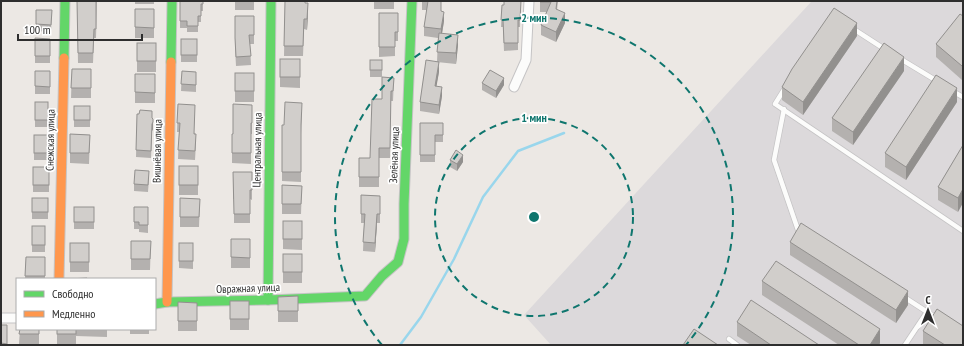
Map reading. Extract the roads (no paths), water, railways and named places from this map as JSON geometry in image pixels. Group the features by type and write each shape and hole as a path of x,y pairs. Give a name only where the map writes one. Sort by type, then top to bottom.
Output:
{"street":[{"name":"Снежская улица","path":"59,278 65,1"},
{"name":"Вишнёвая улица","path":"167,302 172,1"},
{"name":"Центральная улица","path":"268,300 271,1"},
{"name":"Зелёная улица","path":"365,296 382,276 398,262 404,239 412,1"},
{"path":"514,87 526,60 529,1"},
{"name":"Овражная улица","path":"156,304 167,302 365,296"},
{"path":"1,318 16,318"}],"lane":[{"path":"849,26 890,52"},
{"path":"896,56 943,85"},
{"path":"787,84 775,104 963,231"},
{"path":"950,89 963,97"},
{"path":"784,109 774,160 798,230 805,234"},
{"path":"901,296 945,324"},
{"path":"905,345 927,312"},
{"path":"729,339 737,345"}],"waterway":[{"path":"400,345 421,317 454,259 483,197 518,151 564,133"}]}
